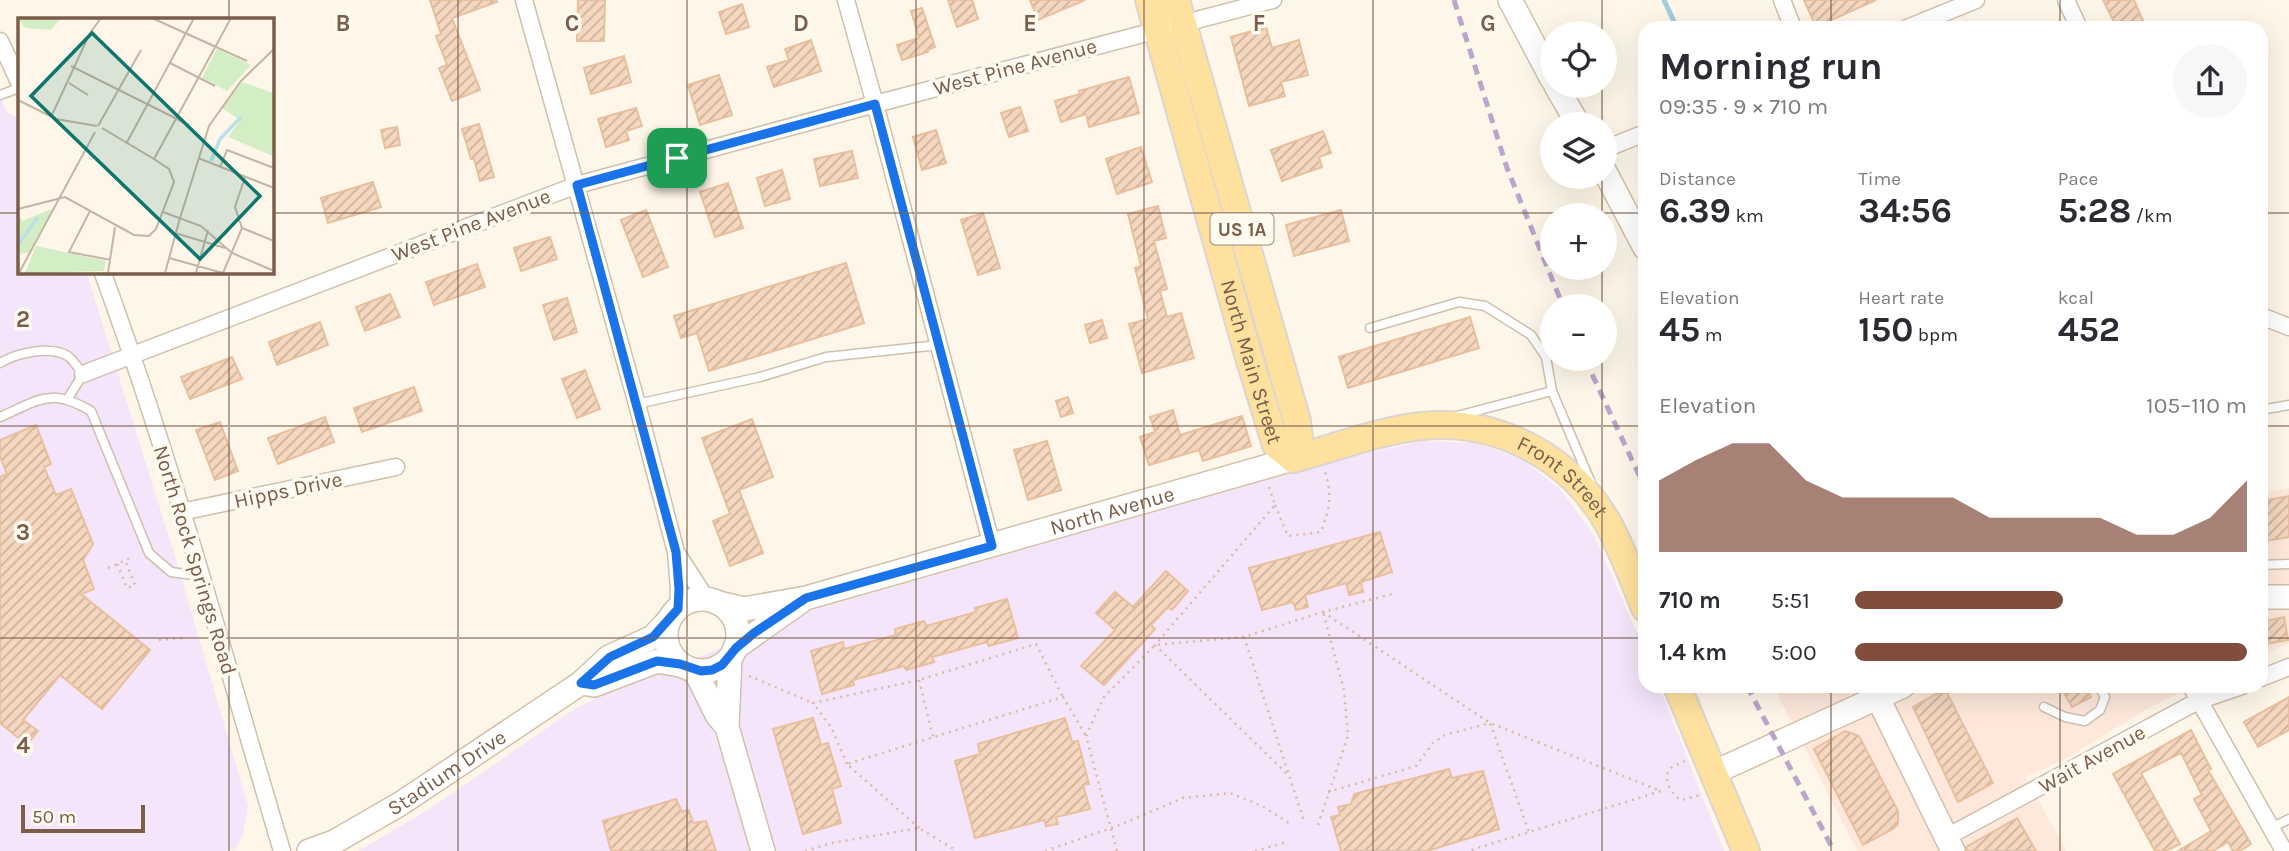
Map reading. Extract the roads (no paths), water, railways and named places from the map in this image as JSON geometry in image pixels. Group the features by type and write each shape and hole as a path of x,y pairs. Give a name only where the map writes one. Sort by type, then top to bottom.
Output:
{"main road":[{"name":"North Main Street","path":"1149,0 1172,18 1297,421 1299,438 1293,459"},
{"name":"North Avenue","path":"1293,459 1420,426"},
{"name":"Front Street","path":"1420,426 1466,426 1488,430 1541,453 1573,478 1587,493 1608,524 1638,592"},
{"path":"1679,693 1710,783 1746,851"}],"street":[{"path":"524,0 676,552 679,589 674,614 666,632 667,644 672,656 688,667 727,727"},
{"path":"846,0 992,546"},
{"name":"West Pine Avenue","path":"83,374 577,185 875,104 1172,18 1273,0"},
{"path":"1510,0 1540,56"},
{"path":"1782,0 1790,21"},
{"path":"1924,21 1976,0"},
{"path":"2066,0 2076,21"},
{"path":"0,41 18,80"},
{"path":"1617,144 1638,136"},
{"path":"1614,189 1638,235"},
{"name":"North Rock Springs Road","path":"103,273 133,354 282,851"},
{"path":"2268,319 2289,327"},
{"name":"North Avenue","path":"713,601 744,608 806,598 1293,459"},
{"name":"Hipps Drive","path":"181,512 396,467"},
{"path":"676,552 713,601 733,617 738,638 727,727 763,851"},
{"path":"2268,597 2289,597"},
{"name":"North Avenue","path":"735,660 806,598"},
{"path":"674,614 696,600 713,601"},
{"name":"Stadium Drive","path":"309,851 334,842 400,804 581,683 610,657 653,637 674,614"},
{"path":"688,667 712,670 735,660"},
{"name":"Stadium Drive","path":"581,683 594,685 657,661 688,667"},
{"path":"2268,675 2289,667"},
{"path":"1710,783 1873,693"},
{"path":"1875,693 1949,845"},
{"path":"2195,693 2284,851"},
{"name":"Wait Avenue","path":"1949,845 2195,693"}],"lane":[{"path":"0,95 18,88"},
{"path":"1370,328 1459,302 1485,306 1517,324 1546,356 1552,391 1608,524"},
{"path":"637,404 760,377 826,357 939,345"},
{"path":"0,363 41,350 68,356 83,374 67,400"},
{"path":"1420,426 1552,391"},
{"path":"0,417 49,396 67,400 91,411 149,553 171,572 200,576"},
{"path":"2268,409 2289,405"},
{"path":"2268,565 2289,564"},
{"path":"2044,707 2065,718 2085,721 2100,710 2105,697 2103,693"},
{"path":"2271,828 2289,819"}],"waterway":[{"path":"1664,0 1674,21"}],"railway":[{"path":"1454,0 1507,168 1558,294"},
{"path":"1591,371 1638,473"},
{"path":"1751,693 1834,851"}]}
